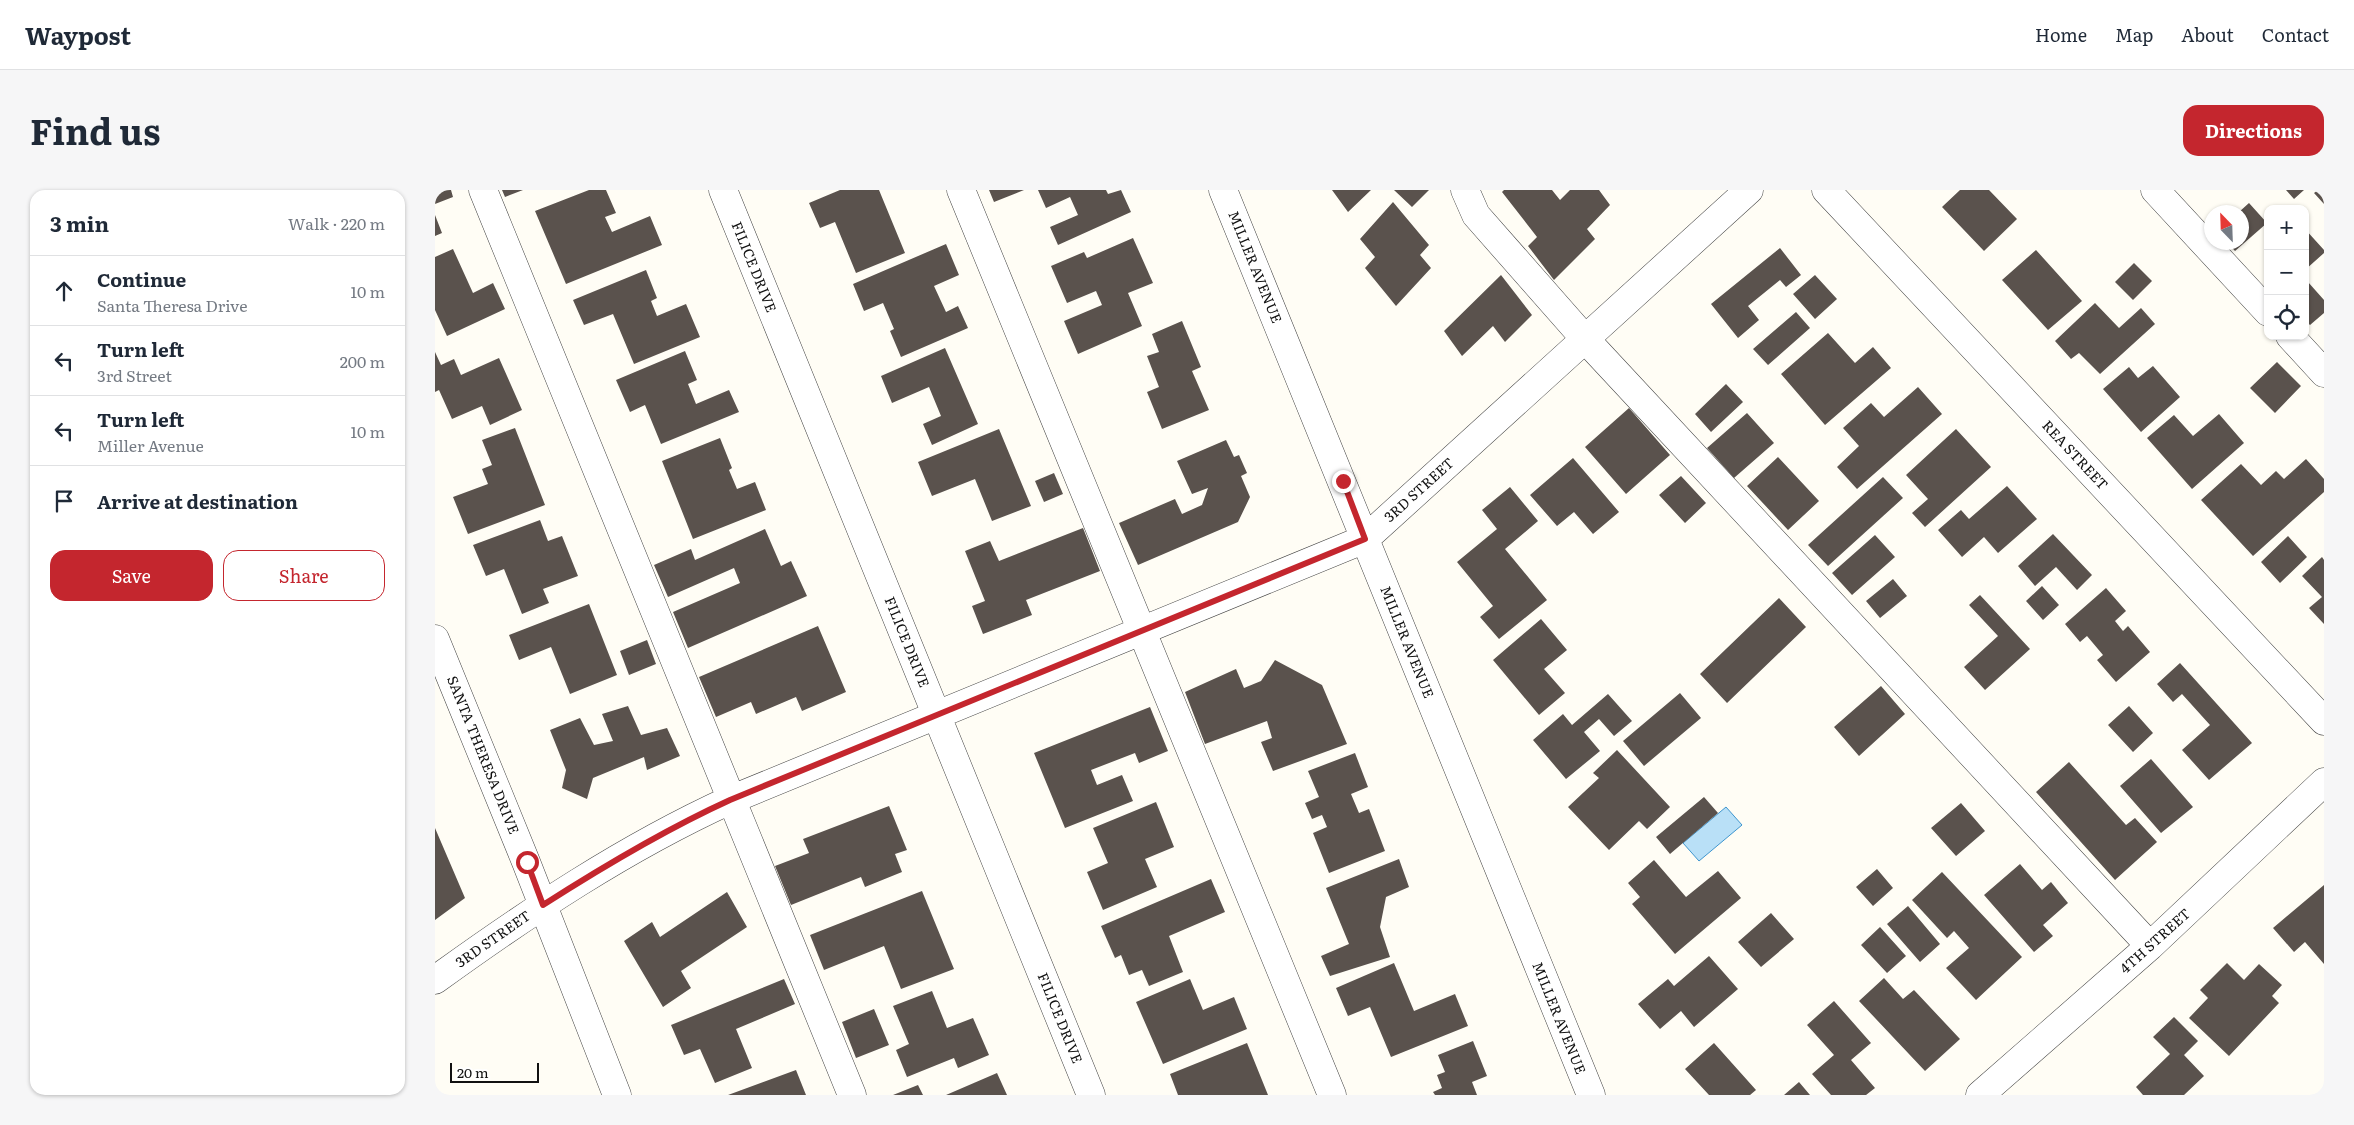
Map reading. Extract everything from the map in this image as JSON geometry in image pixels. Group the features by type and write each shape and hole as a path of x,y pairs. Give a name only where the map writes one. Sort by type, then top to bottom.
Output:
{"street":[{"path":"483,190 851,1095"},
{"name":"FILICE DRIVE","path":"723,190 1091,1095"},
{"path":"961,190 1332,1095"},
{"name":"MILLER AVENUE","path":"1223,190 1591,1095"},
{"path":"1465,190 1476,215 1586,340 2150,946"},
{"name":"3RD STREET","path":"435,980 543,905 614,859 680,823 730,800 1365,539 1749,190"},
{"name":"REA STREET","path":"1826,190 2324,720"},
{"path":"2155,190 2264,308"},
{"path":"2294,340 2324,373"},
{"name":"SANTA THERESA DRIVE","path":"435,639 543,905 617,1095"},
{"name":"4TH STREET","path":"1980,1095 2319,797"}],"water":[{"path":"1726,807 1742,825 1699,861 1683,843"}],"building":[{"path":"435,190 451,190 453,197 435,204"},
{"path":"502,190 523,190 505,197"},
{"path":"589,190 606,190 616,213 605,217 612,232 650,216 662,245 566,284 535,211"},
{"path":"840,190 879,190 905,253 856,273 835,222 820,228 809,203"},
{"path":"989,190 1024,190 994,202"},
{"path":"1038,190 1106,190 1108,194 1121,190 1131,212 1058,245 1050,227 1078,215 1070,197 1046,208"},
{"path":"1332,190 1371,190 1348,212"},
{"path":"1394,190 1429,190 1412,207"},
{"path":"1504,190 1552,190 1560,200 1570,190 1599,190 1610,205 1587,229 1595,239 1554,280 1528,246 1537,237 1502,192"},
{"path":"1960,190 1989,190 2017,219 1984,251 1942,207"},
{"path":"2286,190 2304,190 2294,199"},
{"path":"2318,190 2324,190 2324,204 2314,193"},
{"path":"1393,202 1429,245 1420,255 1431,268 1396,306 1365,268 1375,257 1360,239"},
{"path":"2249,203 2264,220 2264,226 2249,239 2249,205 2247,205"},
{"path":"435,215 442,233 435,236"},
{"path":"2309,233 2324,250 2324,253 2309,266"},
{"path":"1133,238 1153,283 1128,293 1142,326 1078,354 1064,321 1102,305 1096,291 1067,303 1051,266 1084,252 1087,258"},
{"path":"946,244 959,275 934,286 946,312 958,306 968,328 901,357 890,331 894,329 883,303 864,311 853,284"},
{"path":"1780,248 1801,275 1786,287 1780,280 1748,306 1759,320 1738,338 1711,304"},
{"path":"453,249 473,293 493,283 505,309 447,336 435,310 435,257"},
{"path":"2036,250 2082,301 2048,330 2002,280"},
{"path":"2134,263 2152,281 2133,300 2115,282"},
{"path":"646,270 657,298 651,301 657,316 686,304 700,337 634,364 613,314 584,325 573,300"},
{"path":"1501,275 1532,315 1505,342 1493,326 1462,356 1444,331"},
{"path":"1815,275 1837,299 1815,319 1793,294"},
{"path":"2309,283 2324,300 2324,313 2310,325"},
{"path":"2095,303 2119,328 2141,308 2155,324 2100,374 2079,353 2071,359 2055,341"},
{"path":"1796,312 1810,328 1768,365 1753,349"},
{"path":"1182,321 1201,367 1192,371 1209,410 1162,429 1147,392 1159,387 1147,356 1159,352 1152,334"},
{"path":"1828,333 1855,363 1873,347 1891,368 1825,425 1781,374"},
{"path":"945,348 978,424 932,445 923,424 941,416 929,387 892,403 881,376"},
{"path":"685,351 697,380 688,384 696,404 729,390 739,412 661,444 645,405 630,412 616,380"},
{"path":"435,352 441,365 454,359 461,375 499,358 522,410 490,425 482,406 452,419 439,390 435,392"},
{"path":"2277,362 2301,386 2275,413 2250,388"},
{"path":"2153,366 2180,397 2141,432 2103,389 2129,367 2138,378"},
{"path":"1726,384 1743,402 1711,432 1695,414"},
{"path":"1918,387 1942,414 1857,489 1837,467 1859,446 1843,428 1871,403 1884,417"},
{"path":"1629,408 1670,455 1626,494 1585,447"},
{"path":"1747,413 1774,443 1734,478 1707,448"},
{"path":"2219,414 2244,443 2192,489 2147,438 2174,415 2193,436"},
{"path":"515,428 545,505 468,534 453,497 488,484 482,469 492,465 482,440"},
{"path":"999,429 1031,506 992,521 975,479 932,496 918,462"},
{"path":"1956,429 1991,467 1925,527 1912,513 1928,499 1906,475"},
{"path":"720,438 732,468 729,470 737,489 755,482 766,510 693,539 662,461"},
{"path":"1226,440 1234,457 1239,455 1247,473 1241,476 1250,497 1238,522 1138,565 1119,523 1175,499 1182,514 1202,505 1208,488 1192,494 1177,461"},
{"path":"1778,457 1819,501 1788,530 1747,486"},
{"path":"1573,458 1619,512 1593,534 1574,512 1557,526 1530,495"},
{"path":"2306,459 2324,479 2324,492 2253,556 2201,500 2241,464 2261,485 2276,471 2284,479"},
{"path":"1054,473 1063,494 1044,502 1035,481"},
{"path":"1681,476 1706,503 1685,523 1659,495"},
{"path":"1883,477 1903,498 1828,566 1808,545"},
{"path":"2007,486 2037,519 1998,553 1984,537 1962,557 1938,530 1961,510 1969,519"},
{"path":"1510,487 1538,521 1505,549 1547,600 1499,639 1480,617 1493,606 1457,562 1497,529 1482,510"},
{"path":"540,520 548,541 562,536 578,576 543,589 549,603 522,614 504,569 486,576 473,545"},
{"path":"1083,528 1100,571 1026,600 1032,615 983,634 972,606 985,601 965,551 990,541 999,561"},
{"path":"765,529 781,566 791,561 807,596 688,648 673,612 740,583 734,568 668,597 654,565 691,549 695,560"},
{"path":"2053,534 2092,575 2077,590 2056,567 2035,586 2018,566"},
{"path":"1875,535 1895,557 1852,595 1832,573"},
{"path":"2288,536 2307,557 2280,583 2261,562"},
{"path":"2322,557 2324,560 2324,624 2309,608 2322,597 2302,576"},
{"path":"1893,579 1907,596 1880,618 1866,601"},
{"path":"2042,586 2059,605 2043,620 2026,601"},
{"path":"2106,588 2126,611 2115,621 2123,631 2128,626 2150,652 2116,682 2097,660 2103,655 2087,636 2080,642 2065,624"},
{"path":"1980,595 2030,649 1985,690 1964,667 1998,636 1969,605"},
{"path":"1779,598 1806,627 1727,703 1700,674"},
{"path":"589,604 617,675 570,694 551,647 519,660 509,635"},
{"path":"1541,619 1567,650 1544,669 1565,693 1539,715 1493,660"},
{"path":"818,626 846,692 802,711 796,697 756,714 751,702 716,717 699,677"},
{"path":"647,640 656,664 629,675 620,651"},
{"path":"1275,660 1322,685 1347,744 1273,771 1261,742 1272,738 1267,721 1205,744 1185,692 1236,669 1244,688 1261,681"},
{"path":"2180,663 2252,743 2209,780 2182,750 2210,725 2182,694 2173,702 2157,684"},
{"path":"1881,686 1905,714 1859,756 1834,727"},
{"path":"1680,693 1701,718 1644,766 1623,741"},
{"path":"1608,694 1632,721 1614,736 1599,719 1584,732 1600,751 1566,779 1533,740 1563,714 1572,725"},
{"path":"628,706 641,735 667,728 680,756 647,770 644,757 593,778 587,799 562,788 566,770 550,730 580,718 594,745 613,741 602,714"},
{"path":"2129,706 2153,733 2133,752 2108,725"},
{"path":"1150,707 1168,751 1139,763 1135,753 1091,770 1097,785 1122,775 1133,801 1065,828 1034,753"},
{"path":"1617,750 1670,807 1647,829 1639,821 1609,850 1568,807 1599,778 1593,773"},
{"path":"1355,753 1368,787 1351,794 1359,813 1369,809 1385,851 1329,873 1313,833 1327,827 1322,815 1312,819 1305,803 1319,797 1308,771"},
{"path":"2151,759 2193,807 2161,833 2120,786"},
{"path":"2069,762 2126,825 2135,818 2157,842 2115,880 2036,792"},
{"path":"1704,797 1718,813 1670,854 1656,837"},
{"path":"1156,802 1174,847 1145,859 1157,887 1103,910 1087,872 1108,863 1093,828"},
{"path":"1961,803 1985,831 1956,856 1931,828"},
{"path":"889,806 907,850 895,854 902,872 865,887 861,877 791,905 775,866 809,853 803,839"},
{"path":"435,828 465,898 435,920"},
{"path":"1399,859 1409,887 1386,897 1380,927 1390,957 1330,976 1321,956 1349,944 1326,888"},
{"path":"1654,860 1686,897 1718,871 1741,898 1675,954 1632,904 1640,897 1628,883"},
{"path":"2020,864 2042,890 2051,882 2068,903 2043,925 2053,936 2034,952 1984,895"},
{"path":"1877,869 1893,888 1873,906 1856,887"},
{"path":"1942,872 2022,957 1976,1000 1946,968 1969,948 1954,931 1947,938 1912,900"},
{"path":"1211,879 1225,912 1169,936 1183,972 1149,986 1142,970 1129,975 1121,955 1115,958 1101,926"},
{"path":"2324,885 2324,964 2305,942 2294,952 2273,928"},
{"path":"922,891 954,969 901,989 884,946 824,970 810,935"},
{"path":"727,892 747,927 681,971 691,988 663,1007 624,941 652,922 660,937"},
{"path":"1908,906 1940,944 1920,962 1887,924"},
{"path":"1771,913 1794,939 1761,967 1738,942"},
{"path":"1880,927 1906,956 1887,973 1861,945"},
{"path":"1709,956 1738,989 1694,1027 1681,1011 1660,1029 1638,1004 1668,979 1674,986"},
{"path":"1394,963 1414,1011 1455,994 1468,1026 1391,1057 1370,1007 1348,1016 1336,988"},
{"path":"2227,963 2244,980 2259,964 2282,985 2272,996 2279,1003 2229,1056 2189,1018 2208,998 2200,990"},
{"path":"1884,978 1903,999 1914,990 1960,1039 1925,1071 1859,1001"},
{"path":"784,979 795,1004 736,1029 752,1068 715,1083 700,1049 684,1055 671,1025"},
{"path":"1190,979 1203,1010 1234,997 1247,1029 1163,1064 1136,1002"},
{"path":"932,991 947,1028 973,1018 989,1055 958,1068 954,1058 907,1077 896,1050 909,1044 893,1006"},
{"path":"1834,1001 1871,1043 1851,1060 1875,1088 1866,1095 1831,1095 1812,1074 1834,1055 1807,1025"},
{"path":"874,1009 889,1045 856,1058 842,1022"},
{"path":"2174,1017 2198,1041 2184,1055 2204,1076 2184,1095 2143,1095 2136,1087 2170,1054 2153,1037"},
{"path":"1473,1041 1487,1076 1472,1082 1477,1095 1435,1095 1433,1092 1442,1088 1437,1075 1445,1072 1438,1055"},
{"path":"1247,1043 1268,1095 1178,1095 1170,1074"},
{"path":"1714,1043 1756,1090 1750,1095 1709,1095 1685,1069"},
{"path":"796,1070 806,1095 728,1095"},
{"path":"997,1073 1007,1095 946,1095"},
{"path":"1799,1082 1810,1095 1784,1095"},
{"path":"918,1085 923,1095 893,1095"}],"route":[{"path":"527,862 543,905 614,859 680,823 730,800 1365,539 1343,481"}]}
